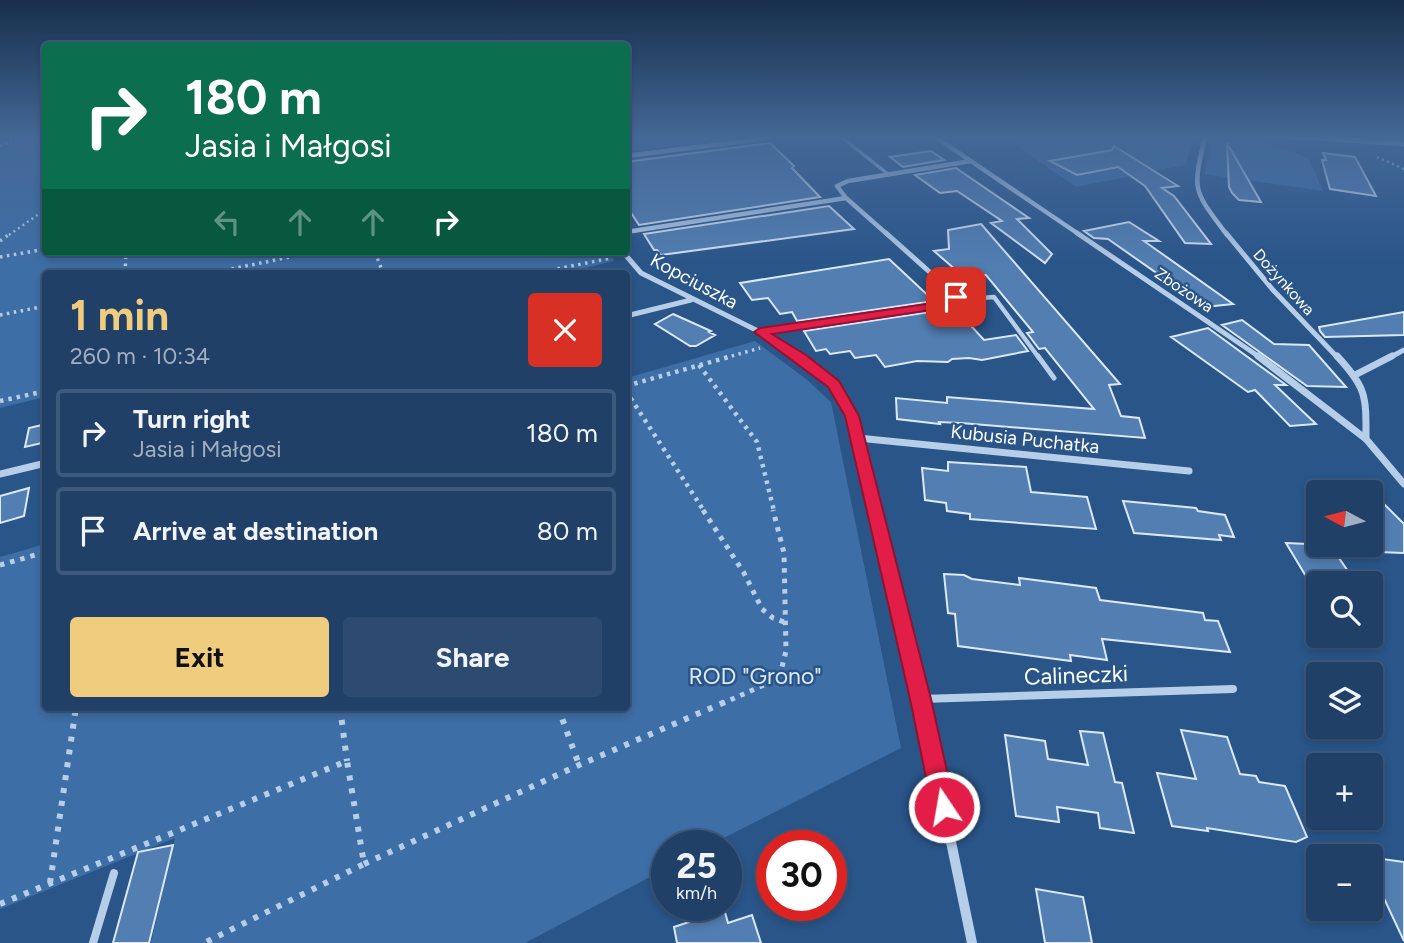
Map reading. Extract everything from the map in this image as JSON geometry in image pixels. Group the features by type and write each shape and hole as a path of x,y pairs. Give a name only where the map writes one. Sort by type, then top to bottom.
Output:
{"street":[{"path":"760,332 943,305 956,297 838,191 836,186 839,183 855,180"},
{"name":"Zbożowa","path":"999,180 1279,370 1366,439 1404,484"},
{"name":"Dożynkowa","path":"1197,180 1196,185 1205,206 1273,290 1355,375 1366,397 1366,439"},
{"path":"630,231 846,198"},
{"name":"Kopciuszka","path":"625,256 641,273 779,342 834,384 852,416 920,699 972,943"},
{"path":"630,315 692,300"},
{"path":"1355,375 1404,350"},
{"name":"Kubusia Puchatka","path":"858,438 1189,471"},
{"path":"0,474 42,464"},
{"name":"Calineczki","path":"920,699 1233,689"}],"lane":[{"path":"954,300 994,297 1054,378"},
{"path":"93,943 114,873"}],"path":[{"path":"0,241 42,212"},
{"path":"0,257 42,250"},
{"path":"226,270 294,256"},
{"path":"550,270 618,256"},
{"path":"0,316 42,307"},
{"path":"630,388 779,342"},
{"path":"204,943 364,864 579,765 764,685 781,671 786,651 787,623 785,553 757,442 699,365"},
{"path":"0,401 42,392"},
{"path":"630,395 744,573 762,609 773,618 787,623"},
{"path":"0,565 42,553"},
{"path":"50,883 75,711"},
{"path":"341,711 364,864"},
{"path":"559,711 579,765"},
{"path":"0,904 347,761"}],"green space":[{"path":"0,180 42,180 42,256 612,256 614,261 576,270 42,270 42,398 0,408"},
{"path":"1066,180 1111,180 1076,187"},
{"path":"1247,180 1318,180 1323,191"},
{"name":"ROD \"Grono\"","path":"755,341 806,379 831,402 901,748 740,830 651,830 651,876 525,943 151,943 175,838 0,909 0,557 42,545 42,711 630,711 630,377"}],"building":[{"path":"630,180 804,180 820,197 639,225 630,211"},
{"path":"922,180 974,180 1029,218 1017,219 1052,254 1045,263 991,223 1002,221 957,191 940,193"},
{"path":"1136,180 1168,180 1178,186 1162,188 1174,196 1211,244 1185,243 1145,186"},
{"path":"1229,180 1248,180 1261,202 1239,200 1229,187"},
{"path":"1328,180 1367,180 1376,196 1330,189"},
{"path":"829,206 854,229 661,255 654,250 644,234"},
{"path":"1129,222 1159,241 1144,241 1233,304 1205,307 1108,239 1094,238 1084,231"},
{"path":"981,224 1120,384 1109,385 1121,416 1139,418 1145,438 897,419 896,398 947,403 947,397 1094,409 1045,348 1039,349 1027,333 1033,332 986,275 965,278 934,251 949,249 948,230"},
{"path":"889,259 934,301 797,321 792,312 780,314 768,298 752,300 740,283"},
{"path":"943,310 952,319 963,317 984,340 1016,335 1028,351 982,360 969,358 952,359 948,362 917,361 885,367 876,355 855,358 850,351 830,354 826,349 816,351 804,331"},
{"path":"1404,312 1404,335 1325,337 1319,327"},
{"path":"673,314 715,335 696,346 690,346 655,324"},
{"path":"1242,320 1274,344 1309,345 1346,387 1307,386 1222,325"},
{"path":"1208,328 1286,385 1275,385 1316,424 1290,426 1255,390 1248,392 1171,337"},
{"path":"42,425 42,443 25,447 29,428"},
{"path":"948,462 1026,467 1031,492 1087,497 1096,529 970,519 970,514 947,511 946,503 925,500 922,468 948,471"},
{"path":"29,488 24,516 0,523 0,496"},
{"path":"1123,501 1196,508 1198,511 1225,515 1234,537 1219,535 1221,540 1134,533"},
{"path":"1383,503 1404,524 1404,553 1383,552"},
{"path":"1286,543 1306,544 1306,557 1338,557 1348,571 1306,571 1306,576"},
{"path":"944,574 1020,585 1019,578 1096,588 1100,600 1203,613 1205,620 1218,621 1230,652 1102,639 1107,660 1070,655 1071,661 958,646 955,614 948,613"},
{"path":"1181,730 1227,737 1240,774 1256,776 1259,782 1285,786 1307,837 1296,842 1207,828 1208,831 1172,826 1157,773 1196,779"},
{"path":"1080,731 1103,733 1115,782 1122,783 1134,833 1100,828 1098,813 1057,807 1059,822 1016,816 1005,735 1045,741 1048,759 1088,765"},
{"path":"173,845 149,943 113,943 138,852"},
{"path":"1383,859 1404,862 1404,941 1383,896"},
{"path":"1036,889 1083,897 1092,943 1045,943"},
{"path":"752,915 761,943 677,943 674,927 692,921 742,921 742,918"}],"route":[{"path":"944,807 852,416 834,384 779,342 760,332 951,304 956,297"}]}
